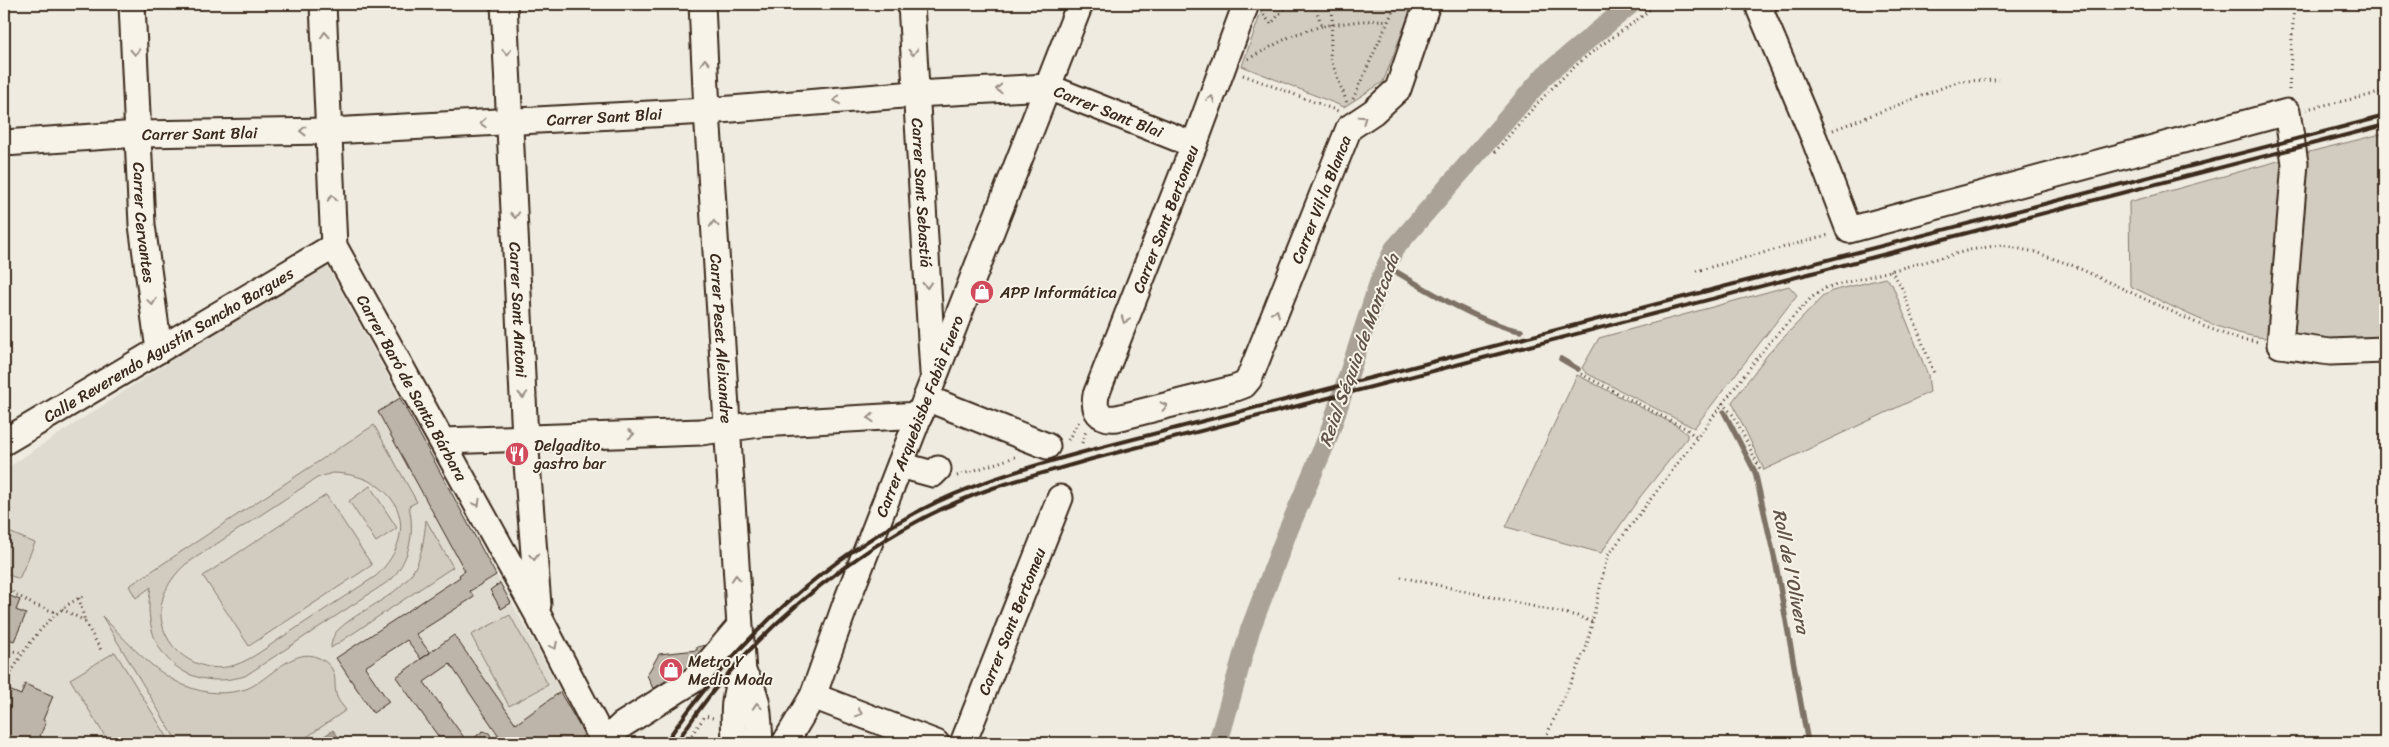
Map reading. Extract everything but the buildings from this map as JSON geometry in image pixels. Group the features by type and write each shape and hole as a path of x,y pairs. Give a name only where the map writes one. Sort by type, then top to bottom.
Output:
{"street":[{"name":"Carrer Cervantes","path":"132,4 142,225 159,350"},
{"name":"Carrer Baró de Santa Bárbara","path":"323,4 334,246 443,440 538,615 604,743"},
{"name":"Carrer Sant Antoni","path":"504,4 525,438 538,615"},
{"name":"Carrer Peset Aleixandre","path":"702,4 707,111 743,673"},
{"name":"Carrer Sant Sebastiá","path":"911,4 926,398"},
{"name":"Carrer Arquebisbe Fabià Fuero","path":"785,743 813,696 846,603 1080,4"},
{"name":"Carrer Sant Bertomeu","path":"1117,418 1103,417 1096,413 1094,406 1096,395 1194,145 1246,4"},
{"name":"Carrer Vil·la Blanca","path":"1117,418 1244,385 1258,358 1349,128 1373,112 1398,89 1427,4"},
{"path":"1764,4 1760,10 1814,138 1849,230 2288,112 2295,163 2280,346 2330,352 2385,350"},
{"name":"Carrer Sant Blai","path":"4,143 139,134 330,131 511,122 707,111 915,94 1048,86 1194,145"},
{"name":"Calle Reverendo Agustín Sancho Bargues","path":"4,442 334,246"},
{"path":"443,440 701,432 926,398 1047,446"},
{"path":"900,465 926,474 943,474"},
{"name":"Carrer Sant Bertomeu","path":"962,743 1060,498"},
{"path":"604,743 622,725 695,679 739,627"},
{"path":"735,743 733,709 737,685 743,673 756,696 760,743"},
{"path":"813,696 936,743"}],"path":[{"path":"1271,24 1288,4"},
{"path":"1314,4 1322,26"},
{"path":"1333,4 1330,57 1348,108 1396,4"},
{"path":"1495,152 1562,79 1587,56 1644,16 1656,4"},
{"path":"2294,4 2288,112 2385,92"},
{"path":"1244,62 1293,35 1322,26 1388,20"},
{"path":"1235,72 1345,114"},
{"path":"1814,138 1960,81 1999,80"},
{"path":"1696,270 1849,230"},
{"path":"1543,743 1586,649 1607,557 1767,345 1811,298 1825,288 1970,250 2000,245 2036,252 2074,266 2203,326 2238,339 2280,346"},
{"path":"1891,270 1901,286 1935,376"},
{"path":"1581,374 1685,428 1696,437"},
{"path":"1722,403 1734,416 1761,471"},
{"path":"943,474 1047,446 1059,445 1068,440 1081,417"},
{"path":"1082,443 1088,426"},
{"path":"1401,577 1577,616 1592,622"},
{"path":"4,587 32,604 58,613"},
{"path":"4,686 22,653 62,609 85,595"},
{"path":"79,598 85,622 101,650"},
{"path":"62,609 85,622"},
{"path":"4,649 22,653"},
{"path":"686,743 705,716 719,719"}],"shaded area":[{"path":"1264,4 1413,4 1383,82 1344,107 1242,66"},
{"path":"2385,133 2385,345 2293,336 2302,161 2309,152"},
{"path":"2282,160 2284,171 2274,330 2265,338 2230,331 2213,325 2130,286 2129,202"},
{"path":"324,260 584,734 579,743 4,743 4,470"},
{"path":"1885,278 1892,284 1928,375 1930,392 1764,470 1732,402 1768,354 1824,295 1832,291"},
{"path":"1789,286 1797,295 1694,428 1586,373 1582,368 1599,338"},
{"path":"1577,375 1676,425 1687,434 1687,438 1640,497 1601,553 1506,527"},
{"path":"374,425 417,502 409,506 411,536 407,554 392,579 245,676 223,680 202,678 185,672 170,662 159,647 152,630 149,609 151,587 136,598 129,586","holes":["332,473 354,476 373,483 387,494 396,507 400,523 399,540 391,558 376,576 260,652 235,665 224,667 201,665 190,660 172,645 162,623 161,606 166,590 174,576 186,564 317,478"]},
{"path":"370,486 397,528 376,542 349,501"},
{"path":"326,495 372,565 249,646 203,576"},
{"path":"426,520 453,567 331,648 331,643 338,630 396,590 412,573 420,554"},
{"path":"4,530 35,543 19,579 4,573"},
{"path":"510,615 548,685 509,706 471,635"},
{"path":"102,616 162,673 186,686 201,691 223,693 246,689 300,656 310,655 319,658 326,662 333,671 337,697 346,710 298,743 178,743"},
{"path":"115,652 171,743 109,743 70,679"},
{"path":"333,730 343,743 314,743"}],"waterway":[{"name":"Reial Séquia de Montcada","path":"1218,743 1250,630 1287,533 1328,437 1380,280 1394,249 1545,75 1631,4"},
{"path":"1386,266 1470,313 1487,321 1521,331"},
{"path":"1561,359 1578,369"},
{"name":"Roll de l'Olivera","path":"1724,412 1755,472 1776,565 1808,743"}],"railway":[{"path":"665,743 721,670 752,636 785,604 820,575 896,523 937,502 994,479 1091,450 2385,116"},
{"path":"676,743 697,712 721,682 778,622 810,594 844,567 916,522 954,503 993,488 1092,459 2385,125"}],"place":[{"name":"APP Informática","path":"982,292"},
{"name":"Delgadito gastro bar","path":"517,454"},
{"name":"Metro Y Medio Moda","path":"671,670"}]}
